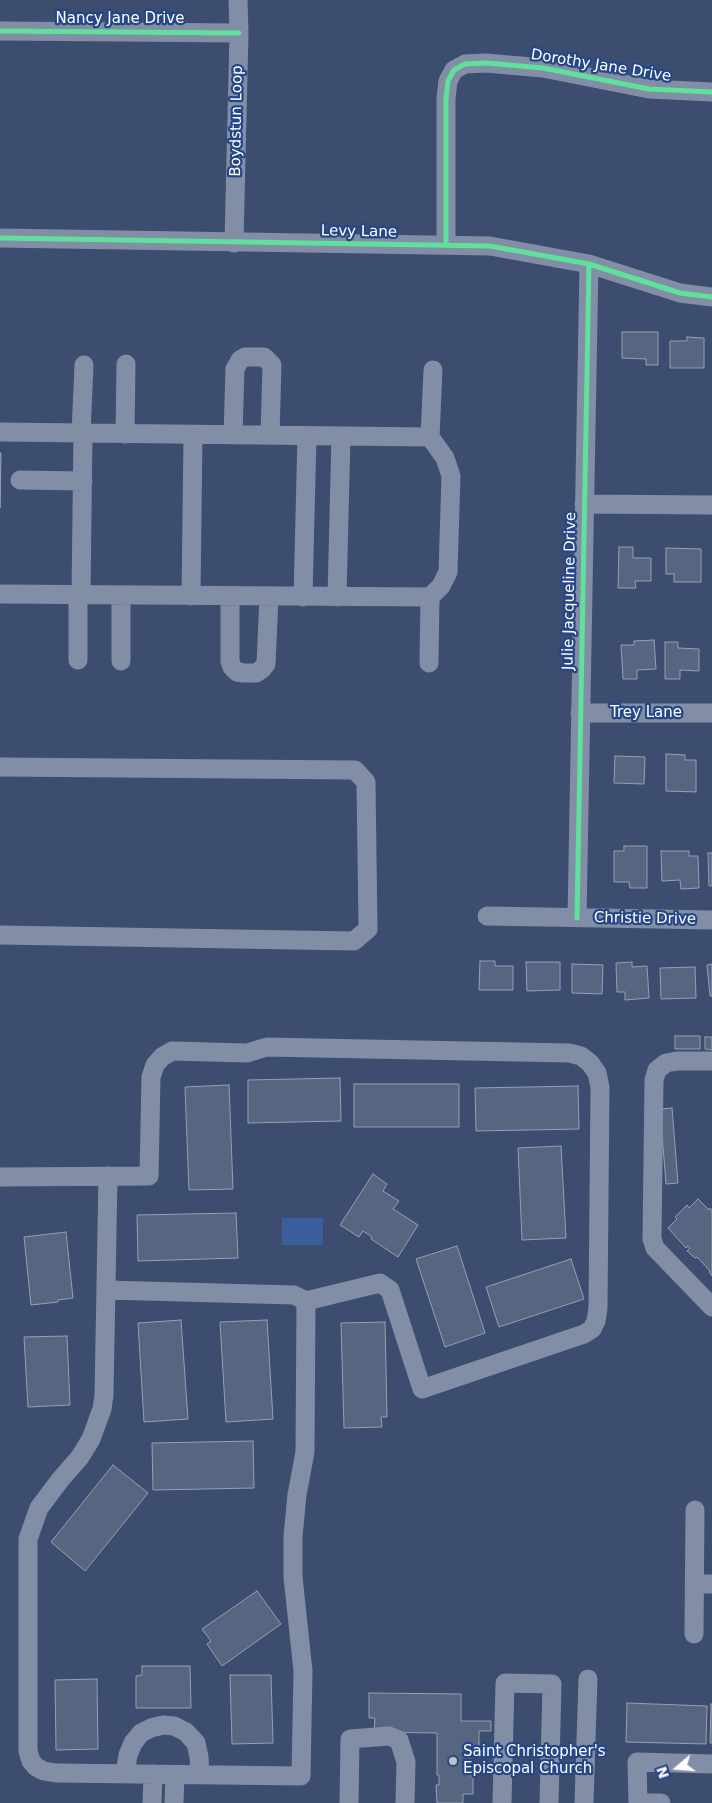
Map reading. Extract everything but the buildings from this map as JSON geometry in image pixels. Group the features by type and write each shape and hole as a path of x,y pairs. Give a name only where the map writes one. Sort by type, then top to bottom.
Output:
{"street":[{"name":"Boydstun Loop","path":"234,243 239,33 238,0"},
{"name":"Nancy Jane Drive","path":"0,31 239,33"},
{"name":"Dorothy Jane Drive","path":"446,245 446,99 448,81 454,70 465,64 486,63 543,68 649,89 712,92"},
{"name":"Levy Lane","path":"0,238 490,246 589,264 680,293 712,297"},
{"name":"Julie Jacqueline Drive","path":"577,918 589,264"},
{"path":"232,435 236,369 240,360 246,357 264,357 272,365 270,435"},
{"path":"125,434 126,364"},
{"path":"78,660 84,365"},
{"path":"429,663 430,597 441,586 448,572 451,476 445,458 430,437 433,370"},
{"path":"0,432 430,437"},
{"path":"191,596 193,434"},
{"path":"303,597 307,436"},
{"path":"337,597 341,436"},
{"path":"20,480 82,481"},
{"path":"584,504 712,505"},
{"path":"0,594 430,597"},
{"path":"120,661 121,595"},
{"path":"230,596 230,661 232,667 237,672 244,673 256,673 266,664 269,597"},
{"name":"Trey Lane","path":"580,713 712,713"},
{"path":"0,766 355,770 366,782 368,929 354,941 0,935"},
{"name":"Christie Drive","path":"487,916 712,920"},
{"path":"0,1177 149,1176 151,1077 155,1065 162,1056 172,1051 247,1053 267,1047 569,1053 581,1056 590,1063 597,1073 600,1087 598,1308 592,1329 584,1334 422,1389 390,1290 380,1283 306,1301 294,1295 106,1290"},
{"path":"712,1061 677,1061 666,1063 657,1070 654,1080 652,1240 655,1248 712,1306"},
{"path":"108,1176 104,1395 97,1426 91,1439 80,1457 39,1508 28,1539 28,1751 31,1761 36,1767 44,1771 56,1773 301,1776 304,1671 293,1577 293,1536 297,1495 305,1452 306,1301"},
{"path":"694,1510 703,1584 694,1634"},
{"path":"584,1803 588,1679"},
{"path":"502,1803 505,1684 552,1684 549,1803"},
{"path":"125,1774 125,1766 132,1743 141,1733 163,1725 174,1726 186,1732 196,1743 200,1775"},
{"path":"349,1803 350,1739 389,1736 399,1740 406,1762 405,1803"},
{"path":"638,1803 637,1762 712,1764"},
{"path":"152,1803 153,1774"},
{"path":"174,1803 175,1775"},
{"path":"649,1803 662,1803"}],"shaded area":[{"path":"282,1218 323,1218 323,1245 282,1245"}],"cycle path":[{"path":"0,31 239,33"},
{"path":"446,245 446,99 448,81 454,70 465,64 486,63 543,68 649,89 712,92"},
{"path":"0,238 490,246 589,264 680,293 712,297"},
{"path":"577,918 589,264"}],"place":[{"name":"Saint Christopher's Episcopal Church","path":"453,1761"}]}
